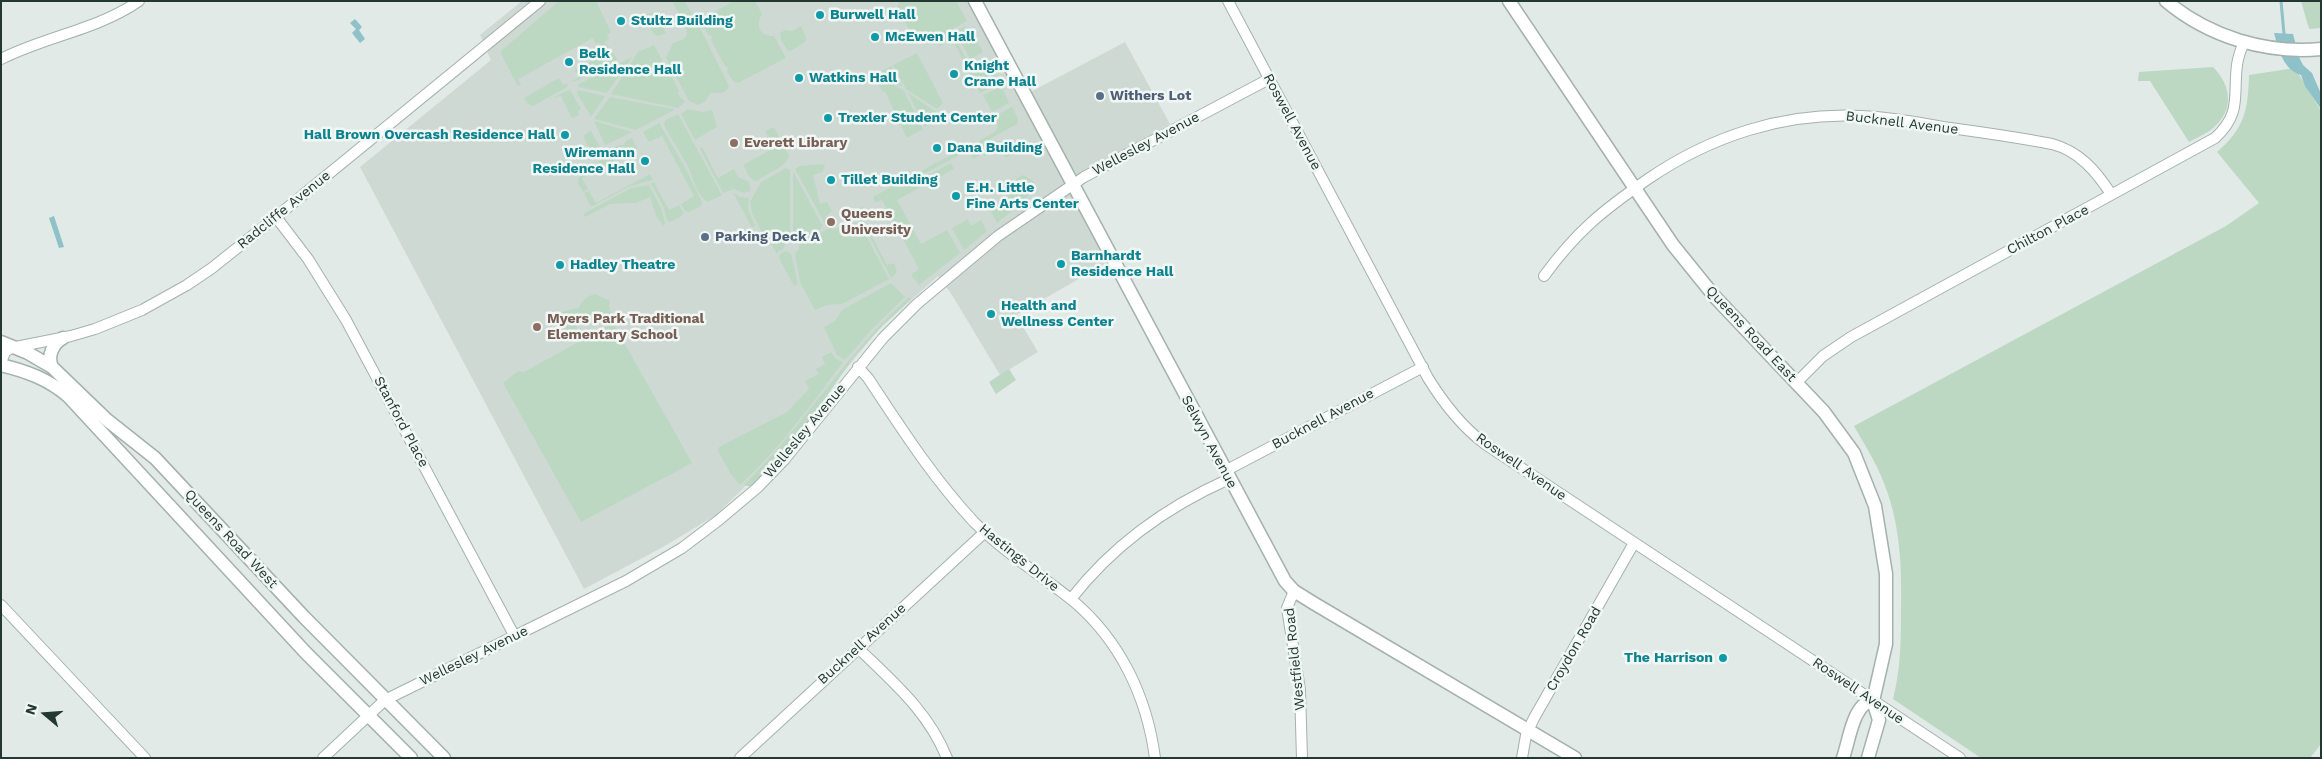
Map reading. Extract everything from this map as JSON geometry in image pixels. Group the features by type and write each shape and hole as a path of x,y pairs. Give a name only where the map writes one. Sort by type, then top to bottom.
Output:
{"street":[{"path":"1,59 40,43 97,24 140,1"},
{"name":"Radcliffe Avenue","path":"14,347 63,338 95,329 162,300 212,268 276,218 540,1"},
{"name":"Selwyn Avenue","path":"975,1 1281,576 1294,591 1575,758"},
{"name":"Roswell Avenue","path":"1228,1 1423,368 1444,403 1478,439 1960,758"},
{"name":"Queens Road East","path":"1509,1 1673,245 1703,283 1797,382 1842,434 1862,470 1875,506 1885,559 1887,634 1874,701"},
{"path":"2166,1 2203,26 2244,42 2281,49 2321,49"},
{"name":"Chilton Place","path":"1797,382 1823,356 1846,340 2111,194 2208,144 2224,129 2236,102 2237,66 2244,42"},
{"name":"Wellesley Avenue","path":"324,758 367,714 385,700 649,569 719,520 777,468 882,338 917,304 998,236 1072,185 1269,79"},
{"name":"Bucknell Avenue","path":"1544,276 1588,224 1634,189 1697,150 1736,133 1789,120 1849,115 1890,118 2056,145 2068,150 2087,163 2111,194"},
{"name":"Stanford Place","path":"276,218 308,259 346,320 514,635"},
{"path":"52,367 50,358 52,349 63,338"},
{"name":"Queens Road West","path":"1,342 52,367 108,420 155,458 284,596 444,758"},
{"path":"1,364 5,352 14,347"},
{"name":"Queens Road West","path":"1,364 40,378 68,396 229,571 411,758"},
{"name":"Hastings Drive","path":"858,367 868,378 937,479 985,532 1019,561 1071,599 1104,633 1125,665 1145,711 1155,758"},
{"name":"Bucknell Avenue","path":"1071,599 1113,553 1145,525 1227,475 1423,368"},
{"name":"Bucknell Avenue","path":"740,758 985,532"},
{"name":"Croydon Road","path":"1522,758 1528,730 1634,543"},
{"name":"Westfield Road","path":"1294,591 1287,608 1300,690 1302,758"},
{"path":"1,605 145,758"},
{"path":"858,648 917,706 936,735 947,758"},
{"path":"1843,758 1858,709 1866,702 1874,701 1879,720 1868,758"}],"shaded area":[{"name":"Queens University","path":"522,1 971,1 1021,97 1125,42 1170,124 1065,183 1110,261 1016,315 1038,352 1000,375 952,295 938,276 878,330 769,463 716,515 663,547 584,589 360,167 491,60 480,35"}],"green space":[{"path":"559,1 596,1 611,32 607,35 609,38 605,42 617,59 589,74 585,74 584,77 573,82 579,77 575,70 605,54 599,43 596,44 593,38 518,79 521,84 518,86 501,51"},
{"path":"685,1 692,14 691,19 684,23 673,3"},
{"path":"734,1 755,1 762,14 759,23 760,30 765,35 774,36 786,58 738,83 733,81 727,72 728,68 725,66 711,40 712,36 708,35 702,22 704,17"},
{"path":"900,1 956,1 967,21 935,39 914,39 897,7"},
{"path":"2301,1 2321,1 2321,28 2309,29"},
{"path":"655,13 666,33 658,36 654,34 643,15"},
{"path":"692,24 700,28 729,86 721,93 710,93 706,101 698,105 689,101 666,58 673,43 684,39 687,34 686,27"},
{"path":"801,26 806,37 805,42 788,51 781,40 780,33 785,30 792,31"},
{"path":"965,27 970,28 983,52 970,59 955,31"},
{"path":"952,33 967,60 964,62 952,39 940,46 937,41"},
{"path":"654,45 662,60 662,64 666,65 679,91 678,94 685,102 678,108 611,94 638,52"},
{"path":"917,53 943,103 937,109 906,89 893,65"},
{"path":"632,57 607,93 578,87 579,84"},
{"path":"987,59 997,79 996,85 980,93 968,70"},
{"path":"891,66 902,87 879,73"},
{"path":"2213,67 2227,89 2228,98 2225,113 2213,128 2189,142 2150,81 2138,81 2139,72"},
{"path":"2295,68 2321,111 2321,744 2310,758 1981,758 1893,699 1899,669 1901,637 1899,545 1888,493 1872,457 1854,426 2226,226 2259,203 2217,152 2234,135 2243,118 2248,98 2249,75"},
{"path":"876,74 904,91 923,129 907,138 885,91 883,92 873,75"},
{"path":"559,78 563,85 568,83 567,87 533,106 528,104 524,98"},
{"path":"998,88 1003,90 1009,103 992,112 983,95"},
{"path":"570,90 581,109 578,111 579,115 572,118 561,96 553,98"},
{"path":"578,90 605,96 591,117 577,93"},
{"path":"908,93 936,112 938,120 925,127"},
{"path":"610,97 674,110 636,130 594,119"},
{"path":"1012,107 1018,118 1017,124 977,146 976,143 996,131 998,126 995,116"},
{"path":"687,109 703,112 712,110 717,127 695,140 681,114"},
{"path":"678,114 722,195 708,202 697,190 687,165 664,125 665,120"},
{"path":"594,121 632,132 633,132 605,145"},
{"path":"659,123 685,167 702,202 701,206 689,212 685,211 681,204 694,196 662,136 649,142 643,132"},
{"path":"774,127 789,155 781,167 754,181 743,165 774,148 765,131"},
{"path":"591,131 601,149 594,157 583,136"},
{"path":"632,138 637,148 582,178 588,189 583,192 578,183 579,177 594,167 611,149 624,145 626,141"},
{"path":"989,142 1013,143 1012,155 1005,157 1000,148 985,156 983,153 973,159 970,152"},
{"path":"702,147 718,178 734,169 738,177 749,182 751,191 744,193 734,189 723,193 700,149"},
{"path":"962,149 963,153 926,173 921,171"},
{"path":"951,163 954,169 897,200 921,244 947,230 960,253 919,285 911,275 919,269 882,200 875,203 873,197 902,181 904,184 917,177 924,177"},
{"path":"825,164 823,172 813,175 820,204 827,202 832,211 825,217 829,222 836,220 829,225 825,224 795,169 800,166"},
{"path":"786,168 790,170 790,239 786,242 784,248 776,253 766,234 763,235 752,213 750,202 761,182"},
{"path":"793,171 822,225 821,229 797,241 793,239"},
{"path":"650,174 653,180 630,186 591,207 584,193 589,191 596,203"},
{"path":"1023,175 1034,182 1026,200 997,223 989,208 1008,198 1007,195 1021,187 1016,179"},
{"path":"654,182 669,210 679,205 683,212 682,216 670,222 667,220 663,206 651,184"},
{"path":"649,185 661,208 665,223 663,226 656,216 650,197 636,203 610,204 585,217 584,215 631,188"},
{"path":"733,192 740,197 749,198 748,209 755,226 752,228"},
{"path":"863,206 864,209 859,212 887,265 894,263 897,272 891,278 862,222 849,218 850,213"},
{"path":"968,219 971,226 981,220 987,231 964,250 952,228"},
{"path":"849,221 860,224 889,279 842,304 826,305 815,310 800,282 795,253 799,249 799,244 830,228 836,229"},
{"path":"786,251 791,254 798,284 794,286 779,258 780,254"},
{"path":"891,283 905,297 872,329 845,360 837,355 824,327 835,321 842,310"},
{"path":"595,294 610,301 611,313 593,324 582,322 572,333 559,328 558,316 564,311 579,308 585,299"},
{"path":"909,297 911,299 884,324 853,358 807,425 774,464 752,487 744,485 786,439 865,342"},
{"path":"613,323 692,463 581,522 503,383 518,371 524,372"},
{"path":"831,352 836,359 843,362 782,441 740,485 731,474 718,451 719,447 787,412 809,389 805,381 819,374 816,369 825,364 822,357"},
{"path":"1009,369 1016,380 996,394 989,382"}],"water":[{"path":"355,19 362,27 359,30 365,39 360,43 352,33 356,29 350,23"},
{"path":"2274,33 2293,34 2299,57 2303,65 2312,73 2321,94 2321,109 2305,86 2301,75 2286,64 2280,53"},
{"path":"54,216 64,247 59,248 49,218"}],"waterway":[{"path":"2281,1 2284,34"}],"place":[{"name":"Burwell Hall","path":"820,15"},
{"name":"Stultz Building","path":"621,21"},
{"name":"McEwen Hall","path":"875,37"},
{"name":"Belk Residence Hall","path":"569,62"},
{"name":"Knight Crane Hall","path":"954,74"},
{"name":"Watkins Hall","path":"799,78"},
{"name":"Withers Lot","path":"1100,96"},
{"name":"Trexler Student Center","path":"828,118"},
{"name":"Hall Brown Overcash Residence Hall","path":"565,135"},
{"name":"Everett Library","path":"734,143"},
{"name":"Dana Building","path":"937,148"},
{"name":"Wiremann Residence Hall","path":"645,161"},
{"name":"Tillet Building","path":"831,180"},
{"name":"E.H. Little Fine Arts Center","path":"956,196"},
{"name":"Queens University","path":"831,222"},
{"name":"Parking Deck A","path":"705,237"},
{"name":"Barnhardt Residence Hall","path":"1061,264"},
{"name":"Hadley Theatre","path":"560,265"},
{"name":"Health and Wellness Center","path":"991,314"},
{"name":"Myers Park Traditional Elementary School","path":"537,327"},
{"name":"The Harrison","path":"1723,658"}]}
